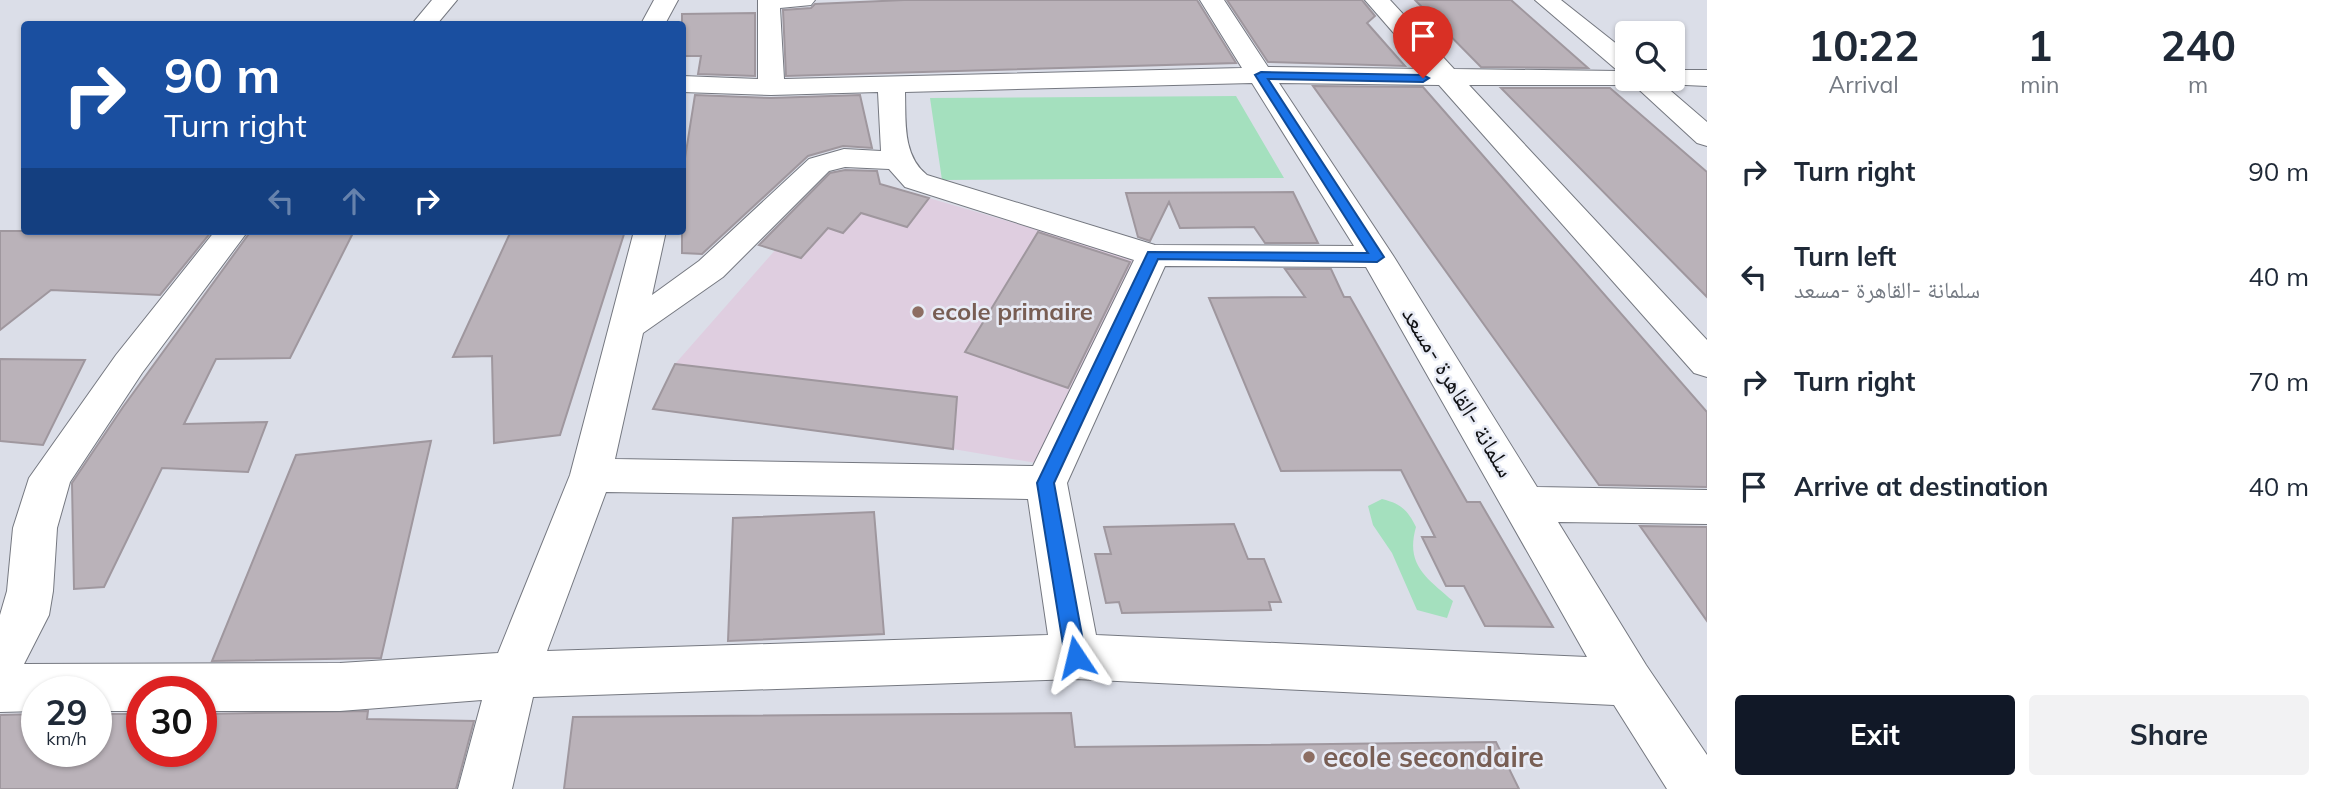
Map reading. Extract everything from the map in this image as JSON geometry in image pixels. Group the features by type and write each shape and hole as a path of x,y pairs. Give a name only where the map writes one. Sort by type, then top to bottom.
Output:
{"street":[{"path":"427,21 445,0"},
{"path":"655,21 666,0"},
{"path":"771,88 768,1 803,0"},
{"name":"سلمانة -القاهرة -مسعد","path":"1212,0 1377,257 1628,682 1698,789"},
{"path":"1377,0 1707,364"},
{"path":"1548,0 1615,55"},
{"path":"686,89 1261,75 1615,79"},
{"path":"1685,78 1707,78"},
{"path":"891,86 897,160 903,172 915,181 1153,255 1377,257"},
{"path":"1655,91 1707,137"},
{"path":"627,327 672,299 711,269 819,165 835,159 897,160"},
{"path":"0,661 25,615 36,527 50,478 129,364 229,235"},
{"path":"485,789 514,675 591,475 649,235"},
{"path":"1076,657 1045,483 1153,255"},
{"path":"591,475 1045,483"},
{"path":"1525,504 1707,507"},
{"path":"0,688 340,687 514,675 1076,657 1628,682"}],"shaded area":[{"name":"ecole primaire","path":"843,173 1141,260 1042,464 953,449 653,409 675,364"}],"green space":[{"path":"1236,96 1284,178 942,180 930,98"},
{"path":"1382,499 1403,508 1413,521 1416,527 1413,551 1416,561 1427,577 1453,601 1447,618 1417,610 1392,553 1373,525 1368,506"}],"building":[{"path":"904,0 1197,0 1236,63 786,76 783,10 811,8 815,4"},
{"path":"1227,0 1362,0 1375,16 1367,23 1405,66 1268,62"},
{"path":"1415,0 1511,0 1588,68 1481,67"},
{"path":"755,13 755,76 698,74 701,56 686,56 686,21 682,21 682,14"},
{"path":"1313,86 1423,87 1707,412 1707,487 1599,485"},
{"path":"1501,88 1610,88 1707,172 1707,297"},
{"path":"695,95 771,98 860,95 872,148 843,146 808,156 702,254 682,253 682,235 686,235 686,152"},
{"path":"845,170 877,171 880,184 929,198 907,227 861,213 843,233 828,228 801,258 759,245 830,173"},
{"path":"1293,192 1318,243 1265,243 1254,227 1180,228 1169,202 1150,241 1138,237 1126,193"},
{"path":"0,231 21,231 21,235 209,235 160,295 51,290 0,330"},
{"path":"1038,232 1130,262 1068,388 965,352"},
{"path":"248,235 352,235 290,358 216,359 184,424 267,422 248,472 162,468 104,587 74,589 72,483 123,407"},
{"path":"509,235 624,235 560,435 494,443 492,356 453,357"},
{"path":"1285,269 1331,269 1344,297 1350,297 1467,502 1480,502 1553,627 1485,626 1464,586 1446,586 1422,537 1435,537 1401,470 1281,471 1209,298 1305,297"},
{"path":"0,359 85,360 43,445 0,441"},
{"path":"675,364 957,397 953,449 653,409"},
{"path":"431,441 381,658 212,661 296,455"},
{"path":"874,512 884,634 728,641 733,518"},
{"path":"1234,524 1248,559 1264,559 1281,602 1269,602 1271,610 1122,613 1119,602 1106,603 1095,554 1111,554 1104,527"},
{"path":"1640,526 1707,527 1707,621"},
{"path":"368,711 367,719 474,721 456,789 0,789 0,715 21,714 21,767 112,767 112,714 126,714 126,767 217,767 217,714"},
{"path":"1071,713 1075,747 1496,742 1519,789 564,789 573,717"}],"place":[{"name":"ecole primaire","path":"918,312"},
{"name":"ecole secondaire","path":"1309,757"}],"route":[{"path":"1076,657 1045,483 1153,255 1377,257 1261,75 1423,78"}]}
